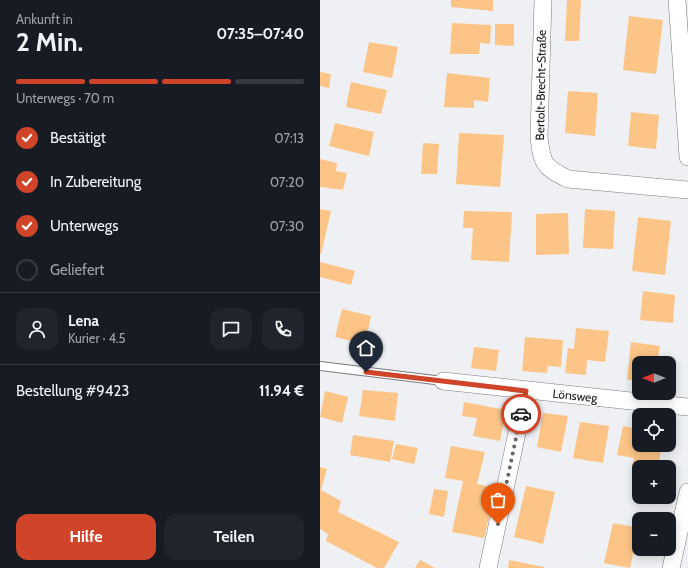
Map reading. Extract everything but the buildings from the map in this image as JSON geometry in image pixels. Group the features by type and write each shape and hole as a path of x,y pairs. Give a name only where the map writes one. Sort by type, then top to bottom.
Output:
{"street":[{"name":"Bertolt-Brecht-Straße","path":"543,0 539,137 541,156 550,170 568,178 688,190"},
{"path":"676,0 688,157"},
{"name":"Lönsweg","path":"443,381 688,407"},
{"path":"488,568 526,391"},
{"path":"672,568 688,492"}],"lane":[{"name":"Lönsweg","path":"320,366 443,381"}],"way so far":[{"path":"498,524 521,414"}],"route":[{"path":"366,372 526,391 521,414"}]}
